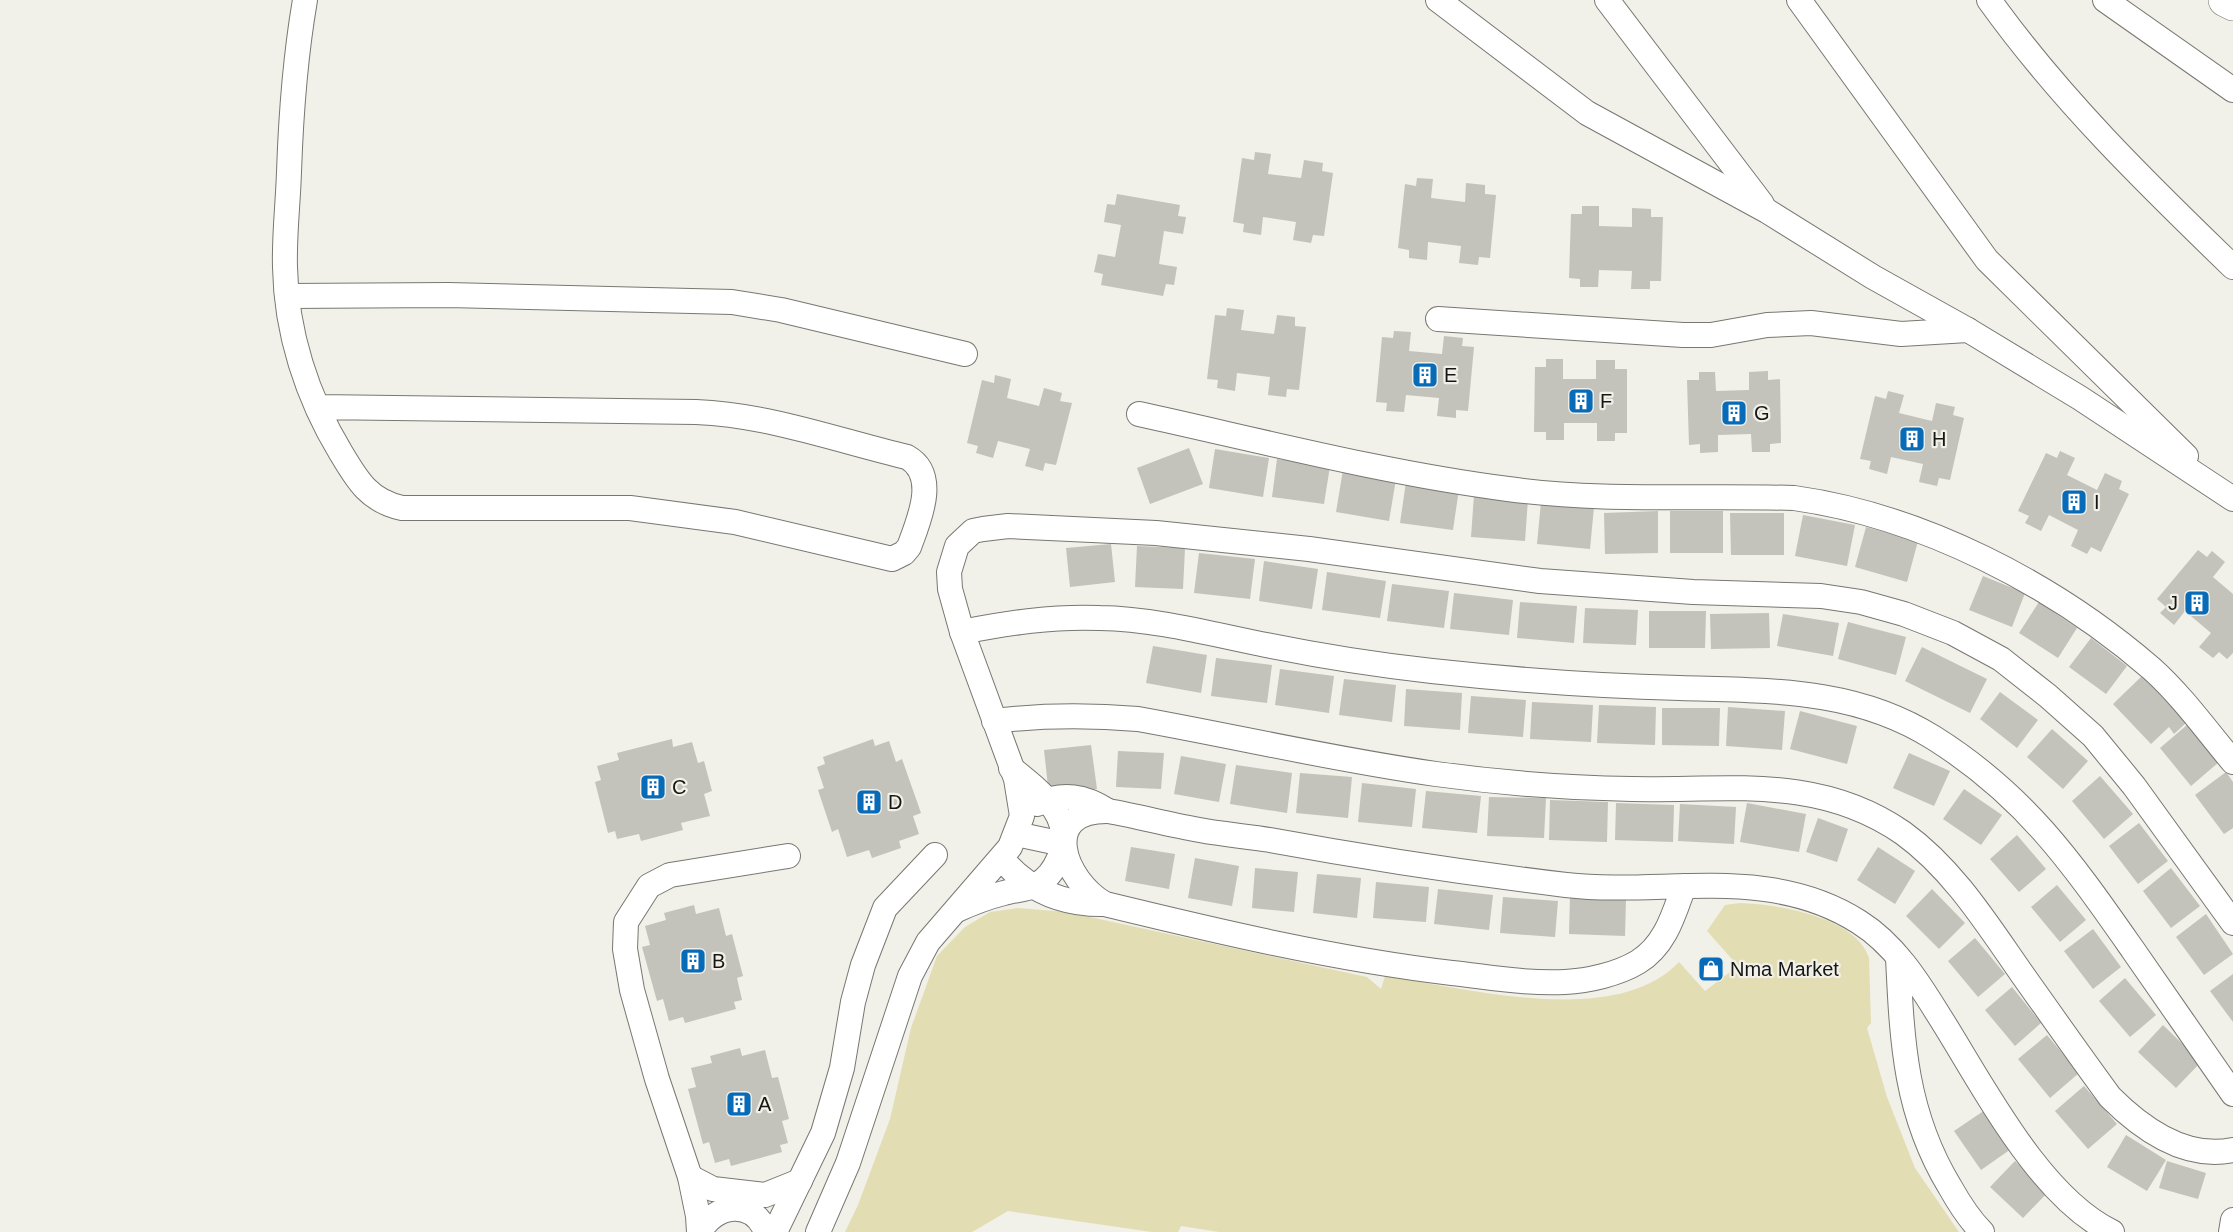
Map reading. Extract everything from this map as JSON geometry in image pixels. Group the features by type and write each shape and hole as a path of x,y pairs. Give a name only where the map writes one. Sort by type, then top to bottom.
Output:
{"main road":[{"path":"2225,0 2233,4"}],"street":[{"path":"305,0 296,52 290,116 285,267 287,296 298,353 316,407 362,487 380,501 402,508 630,508 665,511 735,522 891,559 904,553 909,547 925,482 920,467 907,457 742,415 696,412 316,407"},
{"path":"1438,0 1587,113 1767,211 1873,277 1968,330 2080,398 2227,496"},
{"path":"1607,0 1767,211"},
{"path":"1799,0 1987,260 2227,496"},
{"path":"1989,0 2032,58 2101,136 2233,267"},
{"path":"2105,0 2233,90"},
{"path":"287,296 448,295 722,301 781,310 965,354"},
{"path":"1438,319 1683,335 1711,334 1767,325 1811,323 1901,333 1968,330"},
{"path":"1140,414 1405,473 1509,489 1570,496 1794,498 1826,502 1930,533 2030,584 2118,643 2153,670 2233,762"},
{"path":"1019,825 1019,791 962,632 950,581 951,559 957,546 973,531 1008,526 1156,532 1309,549 1540,580 1693,592 1821,596 1861,602 1904,614 1953,633 2001,659 2093,736 2127,778 2233,923"},
{"path":"962,632 1019,621 1061,618 1144,621 1282,648 1430,671 1574,683 1787,691 1859,705 1898,719 1932,736 1966,760 1998,784 2031,815 2077,870 2233,1094"},
{"path":"994,721 1060,715 1138,719 1437,774 1568,787 1635,789 1765,787 1816,796 1862,808 1905,835 1953,879 1979,911 2110,1097 2133,1120 2152,1133 2177,1144 2201,1150 2233,1150"},
{"path":"1010,767 1049,799 1061,820 1065,856 1076,879 1094,898 1105,904"},
{"path":"818,1232 848,1163 910,976 928,942 976,883 1002,859 1029,809 1049,799 1080,797 1108,810 1194,829 1350,856 1474,874 1571,885 1767,887 1796,894 1858,921 1898,957 1912,972 2037,1168 2076,1208 2112,1232"},
{"path":"955,911 993,896 1033,887 1051,873 1071,825 1088,813 1108,810"},
{"path":"1019,825 1063,844"},
{"path":"775,1232 823,1133 842,1068 853,1002 885,909 936,855"},
{"path":"699,1232 690,1177 657,1079 633,990 625,948 626,922 649,886 670,875 788,856"},
{"path":"1002,859 1033,887 1069,901 1105,904 1244,938 1331,955 1471,975 1566,982 1591,979 1639,962 1656,947 1668,928 1684,886"},
{"path":"1898,957 1902,1040 1916,1115 1942,1174 1960,1205 1982,1232"},
{"path":"690,1177 713,1189 765,1195 800,1180"},
{"path":"699,1232 713,1214 734,1208 745,1210 756,1216 765,1232"},
{"path":"2231,1232 2233,1220"}],"shaded area":[{"path":"1740,903 1774,906 1814,916 1849,932 1862,944 1869,958 1871,1023 1867,1028 1887,1097 1915,1168 1959,1232 1219,1232 1181,1226 1178,1232 1152,1232 1008,1211 972,1232 845,1232 858,1205 890,1119 911,1028 937,956 965,927 990,912 1018,908 1067,912 1367,977 1381,989 1385,976 1497,995 1539,999 1580,999 1618,994 1652,982 1679,962 1705,991 1738,966 1707,931 1725,905"}],"building":[{"path":"1255,152 1271,154 1268,174 1301,178 1304,160 1323,163 1322,171 1333,173 1324,236 1313,235 1311,243 1293,240 1296,222 1263,217 1261,235 1243,232 1244,224 1233,222 1242,158 1254,160"},
{"path":"1417,178 1433,179 1431,198 1465,202 1466,183 1485,185 1485,194 1496,195 1490,258 1479,257 1478,265 1459,263 1461,246 1428,242 1427,260 1409,258 1409,250 1398,248 1405,184 1416,186"},
{"path":"1117,194 1180,205 1178,216 1186,217 1183,234 1164,231 1159,264 1177,267 1174,285 1166,284 1163,296 1101,285 1103,274 1094,272 1098,254 1115,257 1121,225 1104,222 1107,204 1115,205"},
{"path":"1582,206 1599,206 1599,226 1632,227 1632,208 1651,209 1651,217 1663,217 1661,281 1650,281 1650,289 1631,289 1632,271 1599,270 1598,287 1580,287 1580,279 1569,278 1571,214 1582,214"},
{"path":"1227,308 1244,310 1241,330 1274,334 1277,315 1295,317 1295,326 1306,327 1299,390 1287,389 1286,397 1268,395 1270,377 1237,373 1235,391 1217,388 1218,380 1207,379 1215,315 1226,316"},
{"name":"E","path":"1394,331 1411,332 1409,351 1442,354 1444,336 1463,338 1462,346 1474,347 1468,411 1456,410 1456,418 1437,416 1439,398 1406,395 1404,412 1386,411 1387,403 1376,402 1382,337 1393,338"},
{"name":"F","path":"1546,359 1563,359 1563,379 1596,379 1596,360 1615,360 1615,369 1627,369 1627,433 1615,433 1615,441 1597,441 1597,423 1564,423 1564,440 1546,440 1546,432 1534,432 1535,367 1546,367"},
{"name":"G","path":"1768,371 1768,380 1780,379 1781,443 1770,444 1770,452 1752,452 1751,434 1718,435 1718,452 1700,453 1700,444 1689,445 1687,380 1699,380 1699,372 1715,372 1716,391 1749,390 1749,372"},
{"path":"995,375 1011,379 1007,398 1039,406 1044,388 1062,393 1060,401 1072,403 1056,465 1045,463 1043,471 1025,466 1030,449 998,441 993,458 976,453 978,446 967,443 982,380 994,383"},
{"name":"H","path":"1888,391 1904,395 1899,413 1932,421 1936,403 1955,407 1953,415 1964,418 1950,480 1939,478 1937,486 1919,482 1923,464 1891,457 1887,474 1869,469 1871,461 1860,459 1875,396 1886,399"},
{"path":"1189,448 1203,484 1150,504 1137,468"},
{"path":"1215,449 1269,458 1263,497 1209,488"},
{"name":"I","path":"2060,451 2075,458 2067,475 2097,490 2105,473 2122,481 2119,489 2129,494 2101,552 2091,547 2087,554 2071,546 2078,530 2049,515 2041,531 2025,523 2029,516 2018,511 2046,453 2057,458"},
{"path":"1277,459 1330,466 1324,504 1272,497"},
{"path":"1343,470 1396,479 1389,521 1336,512"},
{"path":"1406,482 1459,489 1453,530 1400,523"},
{"path":"1474,495 1528,499 1525,541 1471,537"},
{"path":"1541,502 1594,507 1590,549 1537,544"},
{"path":"1658,511 1658,553 1605,554 1604,513"},
{"path":"1670,511 1723,511 1723,553 1670,553"},
{"path":"1730,513 1784,513 1784,555 1731,555"},
{"path":"1803,515 1855,525 1847,566 1795,556"},
{"path":"1866,527 1918,541 1907,582 1855,567"},
{"path":"1111,544 1115,582 1070,587 1066,548"},
{"path":"1137,546 1185,548 1183,589 1135,587"},
{"name":"J","path":"2198,550 2207,557 2212,551 2225,562 2213,577 2233,594 2233,653 2227,659 2219,652 2213,658 2199,647 2211,633 2185,611 2174,625 2160,613 2166,607 2157,599"},
{"path":"1199,553 1255,559 1250,599 1194,593"},
{"path":"1264,561 1318,569 1312,609 1259,601"},
{"path":"1327,572 1386,581 1380,618 1322,610"},
{"path":"1983,576 2025,593 2012,627 1969,610"},
{"path":"1392,584 1449,591 1444,628 1387,621"},
{"path":"1454,593 1513,600 1509,635 1450,629"},
{"path":"1520,602 1577,606 1574,643 1517,638"},
{"path":"2039,602 2077,628 2058,658 2019,633"},
{"path":"1585,608 1638,610 1636,645 1583,643"},
{"path":"1649,611 1706,611 1705,648 1649,648"},
{"path":"1769,613 1770,648 1711,649 1710,614"},
{"path":"1783,614 1839,623 1833,656 1777,646"},
{"path":"1848,622 1906,637 1896,675 1838,659"},
{"path":"2091,638 2127,666 2106,694 2069,667"},
{"path":"1153,646 1207,655 1201,693 1146,683"},
{"path":"1922,647 1987,679 1970,713 1905,681"},
{"path":"1216,658 1272,665 1267,703 1211,696"},
{"path":"1280,669 1334,676 1329,713 1275,705"},
{"path":"2142,676 2187,722 2174,734 2169,727 2151,744 2113,704"},
{"path":"1344,679 1396,685 1392,722 1339,715"},
{"path":"1406,689 1462,693 1460,730 1404,726"},
{"path":"2000,692 2038,720 2017,748 1980,719"},
{"path":"1471,696 1526,700 1523,737 1468,733"},
{"path":"1532,702 1593,705 1591,742 1530,739"},
{"path":"1599,705 1656,707 1655,745 1597,743"},
{"path":"1728,707 1785,711 1782,750 1726,746"},
{"path":"1662,708 1720,708 1719,746 1662,745"},
{"path":"1800,711 1857,726 1847,764 1790,749"},
{"path":"2187,725 2219,762 2191,786 2160,748"},
{"path":"2052,729 2088,761 2063,789 2027,757"},
{"name":"C","path":"672,739 673,747 692,742 698,763 704,761 712,791 704,794 710,816 681,823 683,830 641,841 639,834 617,839 615,831 608,833 595,782 601,780 597,766 619,760 617,753"},
{"name":"D","path":"873,739 875,746 889,741 896,762 902,759 921,813 913,816 919,834 899,841 901,848 872,858 869,850 847,857 838,829 832,832 818,790 824,788 817,767 825,764 823,757"},
{"path":"1091,745 1097,789 1049,795 1044,750"},
{"path":"1118,751 1164,753 1161,789 1116,787"},
{"path":"1909,753 1950,771 1934,806 1893,788"},
{"path":"1181,756 1226,764 1219,802 1174,794"},
{"path":"1236,765 1292,773 1287,813 1230,804"},
{"path":"2226,772 2233,782 2233,828 2224,834 2195,795"},
{"path":"1300,773 1352,777 1348,818 1296,813"},
{"path":"2100,776 2133,814 2104,839 2072,801"},
{"path":"1362,783 1416,789 1412,827 1358,822"},
{"path":"1964,789 2002,815 1981,845 1943,819"},
{"path":"1426,791 1481,796 1477,833 1422,828"},
{"path":"1489,797 1546,798 1544,838 1487,836"},
{"path":"1550,800 1608,802 1607,842 1549,840"},
{"path":"1616,803 1674,805 1673,842 1615,840"},
{"path":"1747,803 1806,814 1799,852 1740,842"},
{"path":"1680,804 1736,807 1734,844 1678,841"},
{"path":"1818,818 1848,829 1837,862 1806,852"},
{"path":"2139,823 2168,861 2138,884 2109,846"},
{"path":"2017,835 2046,869 2019,892 1990,859"},
{"path":"1131,847 1175,854 1169,889 1125,881"},
{"path":"1878,847 1915,871 1895,904 1857,880"},
{"path":"1195,858 1239,866 1232,906 1188,898"},
{"path":"1255,868 1298,872 1294,912 1252,908"},
{"path":"2171,868 2200,906 2171,928 2143,891"},
{"path":"1317,874 1361,878 1357,918 1313,913"},
{"path":"1376,882 1429,887 1426,922 1373,918"},
{"path":"2057,885 2086,920 2060,942 2031,907"},
{"path":"1438,889 1493,895 1489,930 1434,924"},
{"path":"1932,889 1965,923 1939,949 1906,916"},
{"path":"1503,897 1558,901 1555,937 1500,933"},
{"path":"1570,897 1626,899 1625,936 1569,934"},
{"name":"B","path":"694,905 696,914 719,908 726,936 732,934 743,976 737,978 742,1000 734,1002 736,1009 685,1023 683,1017 669,1021 663,999 657,1001 642,947 650,945 645,926 666,920 664,913"},
{"path":"2206,914 2233,954 2204,975 2176,937"},
{"path":"2093,929 2121,967 2093,989 2064,951"},
{"path":"1975,938 2005,974 1978,997 1948,961"},
{"path":"2233,974 2233,1022 2210,991"},
{"path":"2125,978 2156,1015 2130,1037 2099,1001"},
{"path":"2012,987 2041,1023 2015,1046 1985,1010"},
{"path":"2163,1025 2201,1062 2176,1088 2138,1052"},
{"path":"2047,1035 2079,1073 2050,1098 2018,1059"},
{"name":"A","path":"740,1048 742,1056 765,1050 772,1078 778,1077 789,1119 782,1121 788,1143 780,1145 782,1152 731,1166 729,1159 715,1163 709,1142 703,1144 688,1089 696,1087 691,1068 712,1063 710,1056"},
{"path":"2084,1086 2117,1124 2088,1149 2055,1111"},
{"path":"1985,1110 2011,1149 1981,1170 1954,1131"},
{"path":"2126,1135 2166,1160 2147,1191 2107,1167"},
{"path":"2015,1161 2048,1192 2023,1218 1990,1187"},
{"path":"2167,1161 2206,1173 2198,1199 2159,1188"}],"place":[{"name":"E","path":"1425,375"},
{"name":"F","path":"1581,401"},
{"name":"G","path":"1734,413"},
{"name":"H","path":"1912,439"},
{"name":"I","path":"2074,502"},
{"name":"J","path":"2197,603"},
{"name":"C","path":"653,787"},
{"name":"D","path":"869,802"},
{"name":"B","path":"693,961"},
{"name":"Nma Market","path":"1711,969"},
{"name":"A","path":"739,1104"}]}
